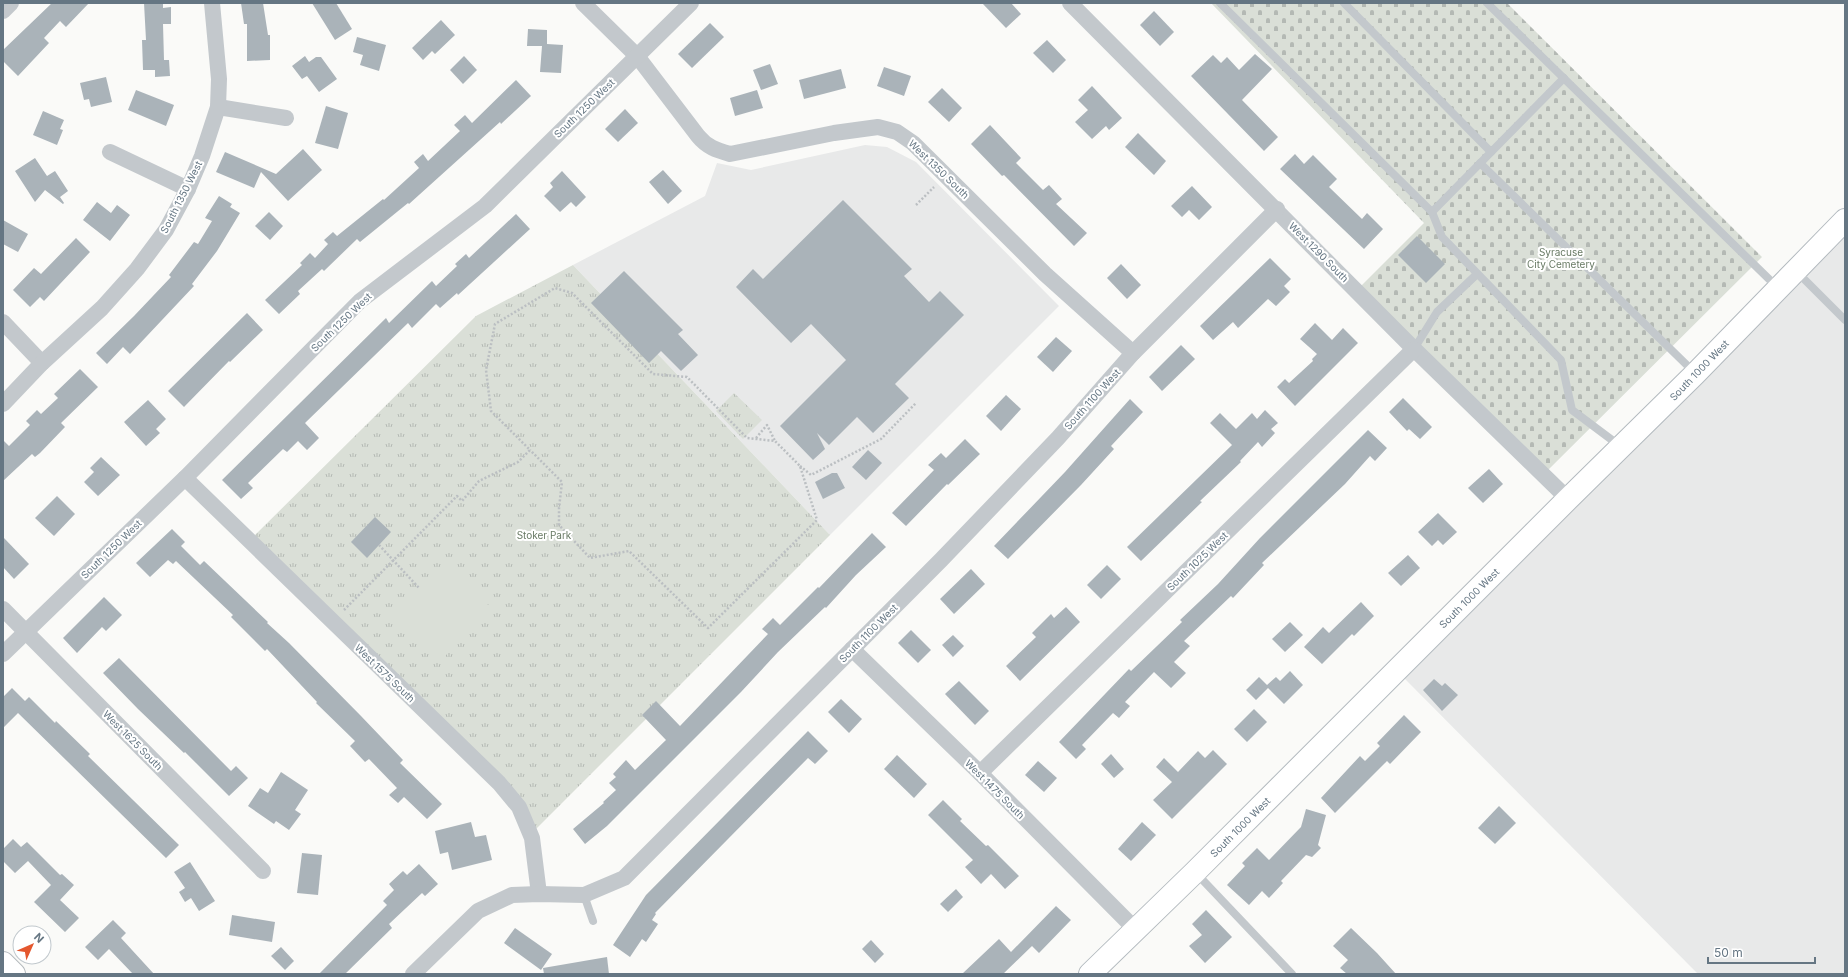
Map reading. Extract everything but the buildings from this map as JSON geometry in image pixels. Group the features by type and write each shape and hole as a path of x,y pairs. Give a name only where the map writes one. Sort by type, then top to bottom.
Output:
{"main road":[{"name":"South 1000 West","path":"1090,974 1195,872 1568,499 1622,447 1845,220"},
{"path":"3,963 14,974"}],"street":[{"path":"3,10 10,3"},
{"name":"South 1350 West","path":"3,404 42,364 102,308 136,269 166,230 188,189 202,156 218,107 219,79 212,3"},
{"name":"West 1350 South","path":"583,3 638,56 698,136 706,145 716,150 730,154 834,133 878,127 897,132 913,143 1045,274 1133,353"},
{"name":"South 1250 West","path":"3,654 185,478 360,301 485,206 691,3"},
{"name":"West 1290 South","path":"1070,3 1277,209 1414,349 1568,499"},
{"path":"218,107 286,118"},
{"path":"110,152 188,189"},
{"name":"South 1100 West","path":"413,974 478,911 512,895 584,895 624,878 942,560 1042,454 1133,353 1277,209"},
{"path":"3,322 42,364"},
{"name":"South 1025 West","path":"980,773 1414,349"},
{"name":"West 1575 South","path":"185,478 499,783 519,807 532,838 539,894"},
{"name":"West 1625 South","path":"3,609 263,871"},
{"name":"West 1475 South","path":"852,649 980,773 1136,930"}],"lane":[{"path":"1220,3 1432,212 1442,237 1561,360 1572,410 1622,447"},
{"path":"1344,3 1491,152"},
{"path":"1487,3 1778,289"},
{"path":"1432,212 1564,78"},
{"path":"1480,163 1695,374"},
{"path":"1795,270 1845,320"},
{"path":"1414,349 1437,312 1477,274"},
{"path":"1195,872 1292,974"},
{"path":"584,895 592,921"}],"path":[{"path":"916,205 934,187"},
{"path":"775,441 747,438 687,377 653,374 572,293 555,288 495,324 486,370 492,411 562,482 559,525 590,558 629,551 708,628 817,520 800,466"},
{"path":"756,438 767,425 775,441 811,475 881,438 916,403"},
{"path":"344,610 457,496 462,501 479,481 518,462 530,450"},
{"path":"379,545 392,561 419,588"}],"shaded area":[{"path":"865,145 887,147 916,162 1059,306 830,535 573,265 705,196 717,163 751,170"},
{"path":"1845,232 1845,974 1698,974 1403,677"}],"green space":[{"name":"Syracuse City Cemetery","path":"1211,3 1507,3 1762,257 1544,474 1359,288 1424,223"},
{"name":"Stoker Park","path":"573,265 830,535 533,832 514,803 249,541 476,316"},
{"path":"734,393 762,420 743,439 716,411"},
{"path":"446,562 492,609 439,662 392,615"}]}
